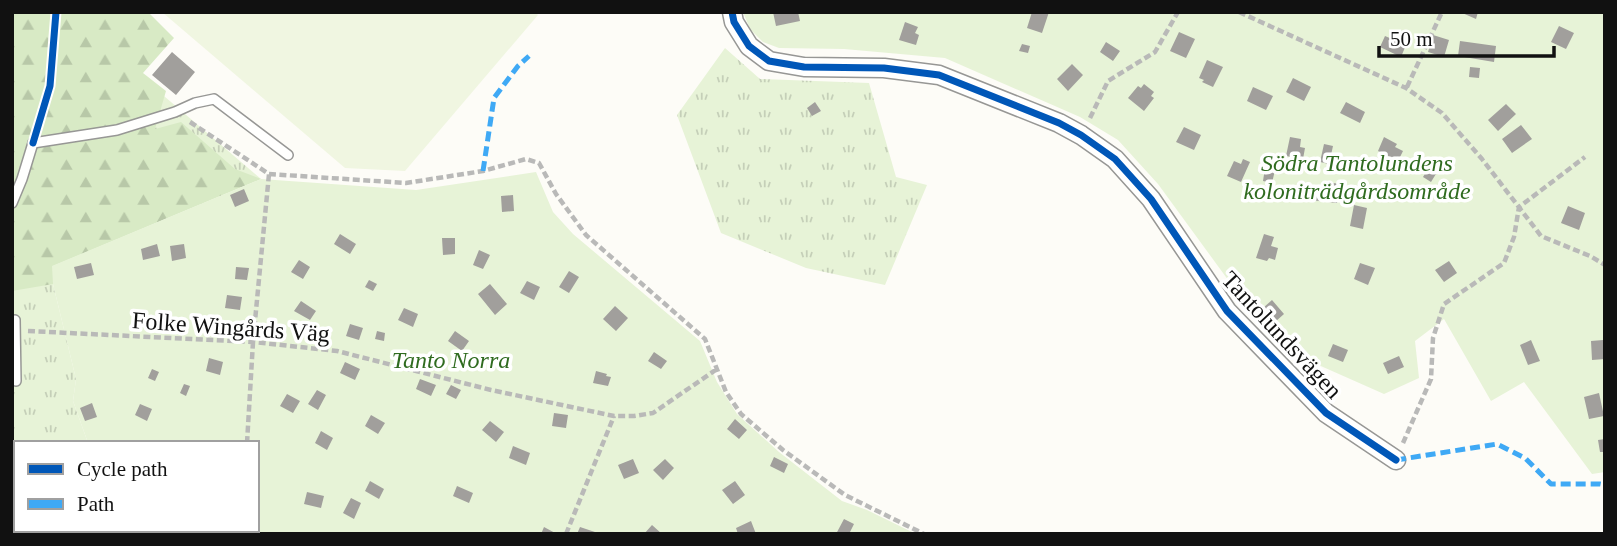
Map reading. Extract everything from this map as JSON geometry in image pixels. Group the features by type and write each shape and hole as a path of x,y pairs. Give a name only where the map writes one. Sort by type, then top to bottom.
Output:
{"street":[{"name":"Tantolundsvägen","path":"732,12 734,22 748,46 769,61 804,67 884,68 940,75 1059,122 1082,135 1115,159 1151,199 1227,312 1326,413 1396,460"}],"lane":[{"path":"12,203 33,143 117,130 214,99 288,155"},
{"path":"14,325 16,381"}],"path":[{"path":"1091,117 1108,81 1155,52 1178,12"},
{"path":"1239,12 1406,88 1442,113 1482,159 1541,236 1605,265"},
{"path":"1406,88 1442,12"},
{"path":"175,112 269,174 406,183 483,172 526,159 539,163 556,194 586,235 705,339 726,392 741,414 783,450 845,495 924,534"},
{"path":"1396,460 1431,379 1433,338 1444,304 1504,263 1514,237 1520,207 1586,157"},
{"path":"247,441 253,342 269,174"},
{"path":"566,534 614,416"}],"green space":[{"path":"12,12 88,31 261,179 52,266 53,284 76,379 73,401 87,441 12,440"},
{"path":"12,12 148,12 174,38 143,73 166,91 155,129 181,122 235,169 261,179 53,266 53,284 12,291"},
{"path":"162,12 535,12 538,15 405,171 345,168"},
{"name":"Södra Tantolundens koloniträdgårdsområde","path":"743,12 1605,12 1605,472 1592,474 1524,382 1491,401 1444,319 1415,341 1419,378 1384,394 1305,359 1261,325 1158,184 1118,140 1080,117 945,58 844,49 779,48 763,42 750,29"},
{"path":"725,48 760,79 869,83 896,177 927,185 885,285 806,268 721,233 677,115"},
{"name":"Tanto Norra","path":"536,172 553,212 573,234 700,341 717,382 737,414 779,452 842,501 916,534 197,534 194,532 259,532 259,441 87,441 73,401 76,379 53,284 52,266 261,179 416,190"},
{"path":"12,476 14,532 122,534 12,534"}],"building":[{"path":"773,12 798,12 800,21 776,26"},
{"path":"1032,12 1049,12 1042,33 1027,28"},
{"path":"1460,12 1478,12 1476,19"},
{"path":"905,22 918,27 915,33 919,35 916,45 899,40"},
{"path":"1559,26 1574,33 1566,49 1551,42"},
{"path":"1179,32 1195,39 1186,58 1170,51"},
{"path":"1433,35 1449,40 1444,57 1428,52"},
{"path":"1385,36 1406,45 1401,57 1380,47"},
{"path":"1460,41 1496,46 1494,62 1458,56"},
{"path":"1106,42 1120,51 1113,61 1100,52"},
{"path":"1022,44 1030,46 1028,53 1019,51"},
{"path":"172,52 195,72 176,95 152,75"},
{"path":"1207,60 1223,67 1213,87 1199,78"},
{"path":"1072,64 1083,75 1068,91 1057,79"},
{"path":"1470,67 1480,68 1479,78 1469,77"},
{"path":"1293,78 1311,87 1304,101 1286,92"},
{"path":"1144,84 1154,92 1151,96 1154,98 1144,111 1128,98 1138,86 1141,88"},
{"path":"1253,87 1273,96 1266,110 1247,101"},
{"path":"815,102 821,111 812,116 807,108"},
{"path":"1346,102 1365,112 1360,123 1340,113"},
{"path":"1506,104 1516,114 1498,131 1488,120"},
{"path":"1521,125 1532,139 1512,153 1502,139"},
{"path":"1184,127 1201,135 1194,150 1176,142"},
{"path":"1290,137 1301,139 1300,147 1305,148 1303,159 1286,156"},
{"path":"1384,137 1403,151 1398,161 1378,151"},
{"path":"1324,144 1333,146 1329,164 1320,162"},
{"path":"1243,159 1250,162 1241,182 1227,176 1234,161 1241,164"},
{"path":"1431,164 1439,169 1431,182 1423,177"},
{"path":"1265,168 1275,170 1272,183 1263,181"},
{"path":"1327,182 1340,184 1337,203 1310,200 1311,186 1326,188"},
{"path":"244,189 249,201 235,207 230,195"},
{"path":"513,195 514,211 502,212 501,196"},
{"path":"1354,205 1367,208 1363,229 1350,226"},
{"path":"1568,206 1585,213 1579,230 1561,223"},
{"path":"340,234 356,244 350,254 334,244"},
{"path":"1264,234 1274,237 1271,246 1278,248 1275,260 1256,258"},
{"path":"442,238 455,238 455,254 443,255"},
{"path":"157,244 160,256 143,260 141,249"},
{"path":"184,244 186,258 172,261 170,246"},
{"path":"479,250 490,255 483,269 473,265"},
{"path":"299,260 310,267 303,279 291,272"},
{"path":"1449,261 1457,273 1444,282 1435,270"},
{"path":"91,263 94,275 77,279 74,267"},
{"path":"1360,263 1375,268 1368,285 1354,279"},
{"path":"236,267 249,268 247,280 235,279"},
{"path":"569,271 579,277 569,293 559,287"},
{"path":"369,280 377,284 373,291 365,287"},
{"path":"527,281 540,287 534,300 520,293"},
{"path":"490,284 507,304 495,315 478,294"},
{"path":"227,295 242,297 240,310 225,308"},
{"path":"1272,300 1284,314 1275,322 1263,308"},
{"path":"301,301 316,311 310,320 294,311"},
{"path":"615,306 628,318 616,331 603,319"},
{"path":"404,308 418,314 413,327 398,320"},
{"path":"350,324 363,328 359,340 346,336"},
{"path":"377,331 385,333 384,341 375,339"},
{"path":"455,331 469,341 462,351 448,341"},
{"path":"1531,340 1540,361 1528,365 1520,345"},
{"path":"1603,340 1605,359 1592,360 1591,341"},
{"path":"1333,344 1348,350 1343,362 1328,356"},
{"path":"654,352 667,361 661,369 648,361"},
{"path":"1399,356 1404,367 1388,374 1383,363"},
{"path":"209,358 223,362 220,375 206,371"},
{"path":"345,362 360,369 355,380 340,373"},
{"path":"152,369 159,372 155,381 148,378"},
{"path":"596,371 611,377 608,386 593,383"},
{"path":"420,379 436,385 431,396 416,389"},
{"path":"184,384 190,386 186,396 180,393"},
{"path":"451,385 461,390 456,399 446,394"},
{"path":"317,390 326,395 318,410 308,404"},
{"path":"1599,393 1604,416 1589,419 1584,397"},
{"path":"287,394 300,401 293,413 280,406"},
{"path":"92,403 97,417 85,421 80,408"},
{"path":"140,404 152,409 147,421 135,415"},
{"path":"554,413 568,415 566,428 552,426"},
{"path":"371,415 385,423 378,434 365,426"},
{"path":"735,419 747,430 739,439 727,429"},
{"path":"490,421 504,432 496,442 482,430"},
{"path":"321,431 333,438 327,450 315,443"},
{"path":"1605,439 1605,452 1600,452 1598,440"},
{"path":"513,446 530,453 526,465 509,458"},
{"path":"774,457 788,464 784,473 770,466"},
{"path":"633,459 639,473 624,479 618,465"},
{"path":"665,459 674,468 663,480 653,470"},
{"path":"370,481 384,489 379,499 365,491"},
{"path":"735,481 745,495 733,504 722,490"},
{"path":"457,486 473,493 469,503 453,496"},
{"path":"307,492 324,496 321,508 304,504"},
{"path":"12,497 14,514 12,513"},
{"path":"351,498 361,503 354,519 343,513"},
{"path":"844,519 854,524 849,534 836,534"},
{"path":"751,521 756,534 738,534 736,528"},
{"path":"652,525 662,534 644,534"},
{"path":"544,527 557,534 541,534"},
{"path":"580,527 598,533 598,534 577,534"}],"marked path":[{"path":"483,171 494,98 529,56"},
{"path":"1396,460 1497,444 1525,458 1551,484 1605,485"}],"cycle path":[{"path":"33,143 50,86 56,12"},
{"path":"732,12 734,22 749,46 769,61 804,67 884,68 939,75 1059,123 1081,135 1115,159 1151,199 1227,311 1326,413 1396,460"}]}
